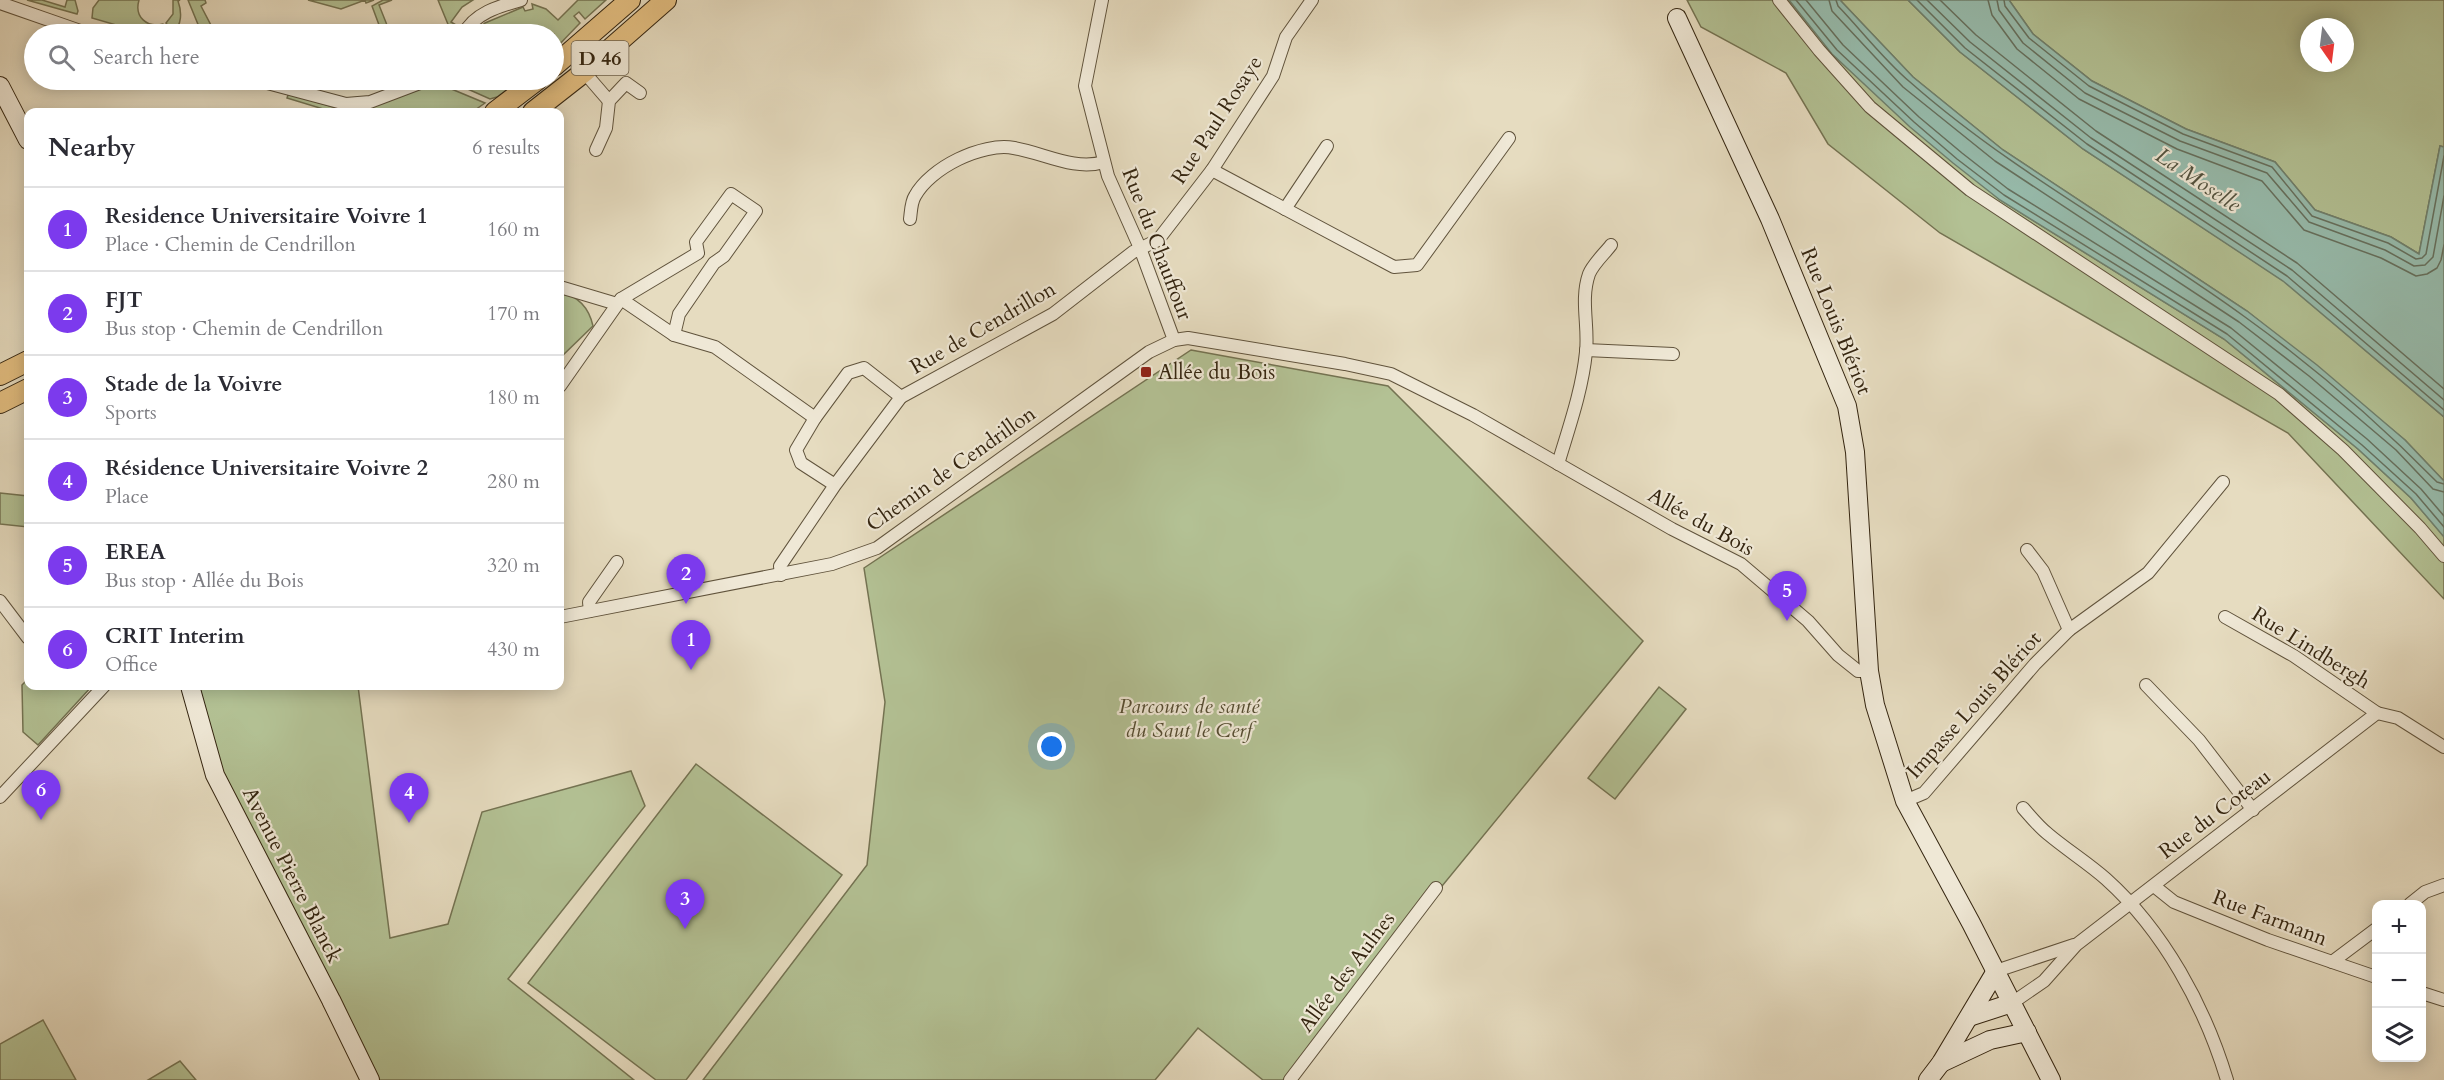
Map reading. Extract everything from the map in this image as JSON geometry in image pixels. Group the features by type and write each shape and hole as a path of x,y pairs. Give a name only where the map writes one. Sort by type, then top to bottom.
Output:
{"main road":[{"path":"564,57 630,0"},
{"name":"D 46","path":"564,88 666,0"},
{"path":"500,108 524,90"},
{"name":"D 46","path":"538,108 561,90"},
{"path":"0,375 24,363"},
{"path":"0,403 24,391"}],"street":[{"path":"471,24 480,15 521,0"},
{"name":"Rue du Chauffour","path":"1102,0 1085,86 1108,176 1140,248 1174,340"},
{"name":"Rue Paul Rosaye","path":"1140,248 1158,240 1212,170 1273,76 1286,37 1312,0"},
{"path":"1779,0 1819,50 1870,107 1970,190 2279,394 2343,450 2420,528 2444,556"},
{"path":"0,3 60,24"},
{"name":"Rue Louis Blériot","path":"1677,18 1770,219 1847,406 1854,452 1869,671 1875,705 1905,801 1996,970 2051,1080"},
{"path":"584,72 609,101"},
{"path":"596,150 606,128 609,101 626,82 640,93"},
{"path":"0,86 24,132"},
{"path":"292,90 345,104 370,102 402,90"},
{"path":"1212,170 1394,267 1417,265 1509,138"},
{"path":"1285,209 1327,146"},
{"name":"Rue du Chauffour","path":"910,219 914,197 927,181 951,161 992,148 1013,147 1080,165 1104,162"},
{"path":"674,335 679,314 714,263 724,256 756,211 731,194 696,242 698,253 714,263"},
{"path":"1558,464 1577,402 1586,350 1584,307 1590,273 1611,245"},
{"name":"Rue de Cendrillon","path":"781,574 780,566 835,485 901,397 1053,314 1140,248"},
{"path":"564,380 619,302 698,253"},
{"path":"564,288 619,302 674,335 715,347 815,418"},
{"name":"Allée du Bois","path":"1174,340 1188,338 1345,364 1391,374 1473,415 1672,530 1741,564 1808,621 1838,655 1858,671 1869,671"},
{"name":"Chemin de Cendrillon","path":"564,616 831,564 877,548 1149,352 1174,340"},
{"path":"1586,350 1673,354"},
{"name":"Rue de Cendrillon","path":"835,485 801,463 796,450 815,418 848,373 864,368 901,397"},
{"name":"Impasse Louis Blériot","path":"1905,801 1924,794 2035,664 2069,630 2148,573 2223,482"},
{"name":"Impasse Louis Blériot","path":"2027,550 2043,571 2069,630"},
{"path":"590,611 589,602 617,562"},
{"path":"0,601 24,633"},
{"name":"Rue Lindbergh","path":"2225,617 2294,656 2377,713 2398,718 2444,747"},
{"path":"2146,685 2199,740 2253,810"},
{"path":"0,796 100,690"},
{"name":"Avenue Pierre Blanck","path":"191,690 215,775 332,1000 370,1080"},
{"name":"Rue du Coteau","path":"2012,1003 2044,981 2076,945 2377,713"},
{"path":"2023,808 2048,834 2105,879 2130,903 2188,984 2212,1034 2227,1080"},
{"path":"2415,900 2425,892 2444,885"},
{"name":"Rue Farmann","path":"2154,886 2174,902 2268,940 2372,976"},
{"name":"Allée des Aulnes","path":"1290,1080 1436,888"},
{"path":"2332,962 2372,932"},
{"name":"Rue du Coteau","path":"1996,970 2076,945"},
{"path":"1928,1080 1941,1063 1996,970"},
{"path":"2426,995 2444,1000"},
{"path":"1969,1017 2012,1003"},
{"path":"1941,1063 1990,1040 2027,1032"}],"green space":[{"path":"27,0 42,0 65,7 67,0 75,0 78,11 77,14"},
{"path":"99,0 139,0 140,16 147,23 152,24 113,24 92,18 93,8"},
{"path":"173,0 180,0 178,1 181,14 179,24 167,24 173,14"},
{"path":"188,0 205,0 206,3 201,6 210,24 198,24"},
{"path":"308,0 365,0 341,9"},
{"path":"383,0 392,0 379,5 387,24 379,24 372,6"},
{"path":"438,0 473,0 462,7 451,22 454,24 448,24"},
{"path":"578,0 606,0 585,19 579,12 574,16 580,23 564,40 564,24 484,24 523,7 525,11 533,9 532,4 546,9 558,20"},
{"path":"1687,0 1789,0 1833,54 2000,200 2224,339 2358,449 2411,498 2444,536 2444,599 2288,433 1940,233 1828,144 1786,73 1701,27"},
{"path":"1840,0 1908,0 1960,52 2083,149 2284,281 2444,417 2444,481 2405,440 2247,311 2003,150 1913,77"},
{"path":"2009,0 2444,0 2444,147 2440,146 2419,254 2391,237 2315,210 2275,162 2186,129 2092,81 2033,34"},
{"path":"417,90 454,90 485,103 478,108 366,108"},
{"path":"470,90 506,90 490,99"},
{"path":"291,94 336,108 320,108 287,98"},
{"path":"564,293 572,296 586,308 593,326 564,354"},
{"name":"Parcours de santé du Saut le Cerf","path":"1191,350 1388,386 1643,641 1283,1080 1263,1080 1198,1028 1155,1080 703,1080 867,865 885,702 864,568"},
{"path":"0,493 24,496 24,527 0,524"},
{"path":"24,683 24,690 88,690 38,745 23,732 22,685"},
{"path":"1659,687 1686,709 1615,799 1588,778"},
{"path":"199,690 359,690 390,938 448,924 482,812 631,771 645,806 508,979 634,1080 369,1080 244,842 198,703"},
{"path":"696,764 842,875 686,1080 656,1080 528,983"},
{"path":"43,1020 76,1080 0,1080 0,1044"},
{"path":"180,1061 196,1080 148,1080"}],"water":[{"path":"1789,0 1840,0 1913,77 2003,150 2247,311 2317,365 2405,440 2444,481 2444,537 2411,498 2358,449 2224,339 2000,200 1953,163 1910,127 1832,54"},
{"name":"La Moselle","path":"1908,0 2009,0 2033,34 2092,81 2186,129 2275,162 2315,210 2391,237 2419,254 2440,146 2444,147 2444,417 2283,281 2083,149 1960,52"}],"place":[{"name":"Allée du Bois","path":"1146,372"},
{"name":"FJT","path":"686,604"},
{"name":"EREA","path":"1787,621"},
{"name":"Residence Universitaire Voivre 1","path":"691,670"},
{"name":"CRIT Interim","path":"41,820"},
{"name":"Résidence Universitaire Voivre 2","path":"409,823"},
{"name":"Stade de la Voivre","path":"685,929"}]}
